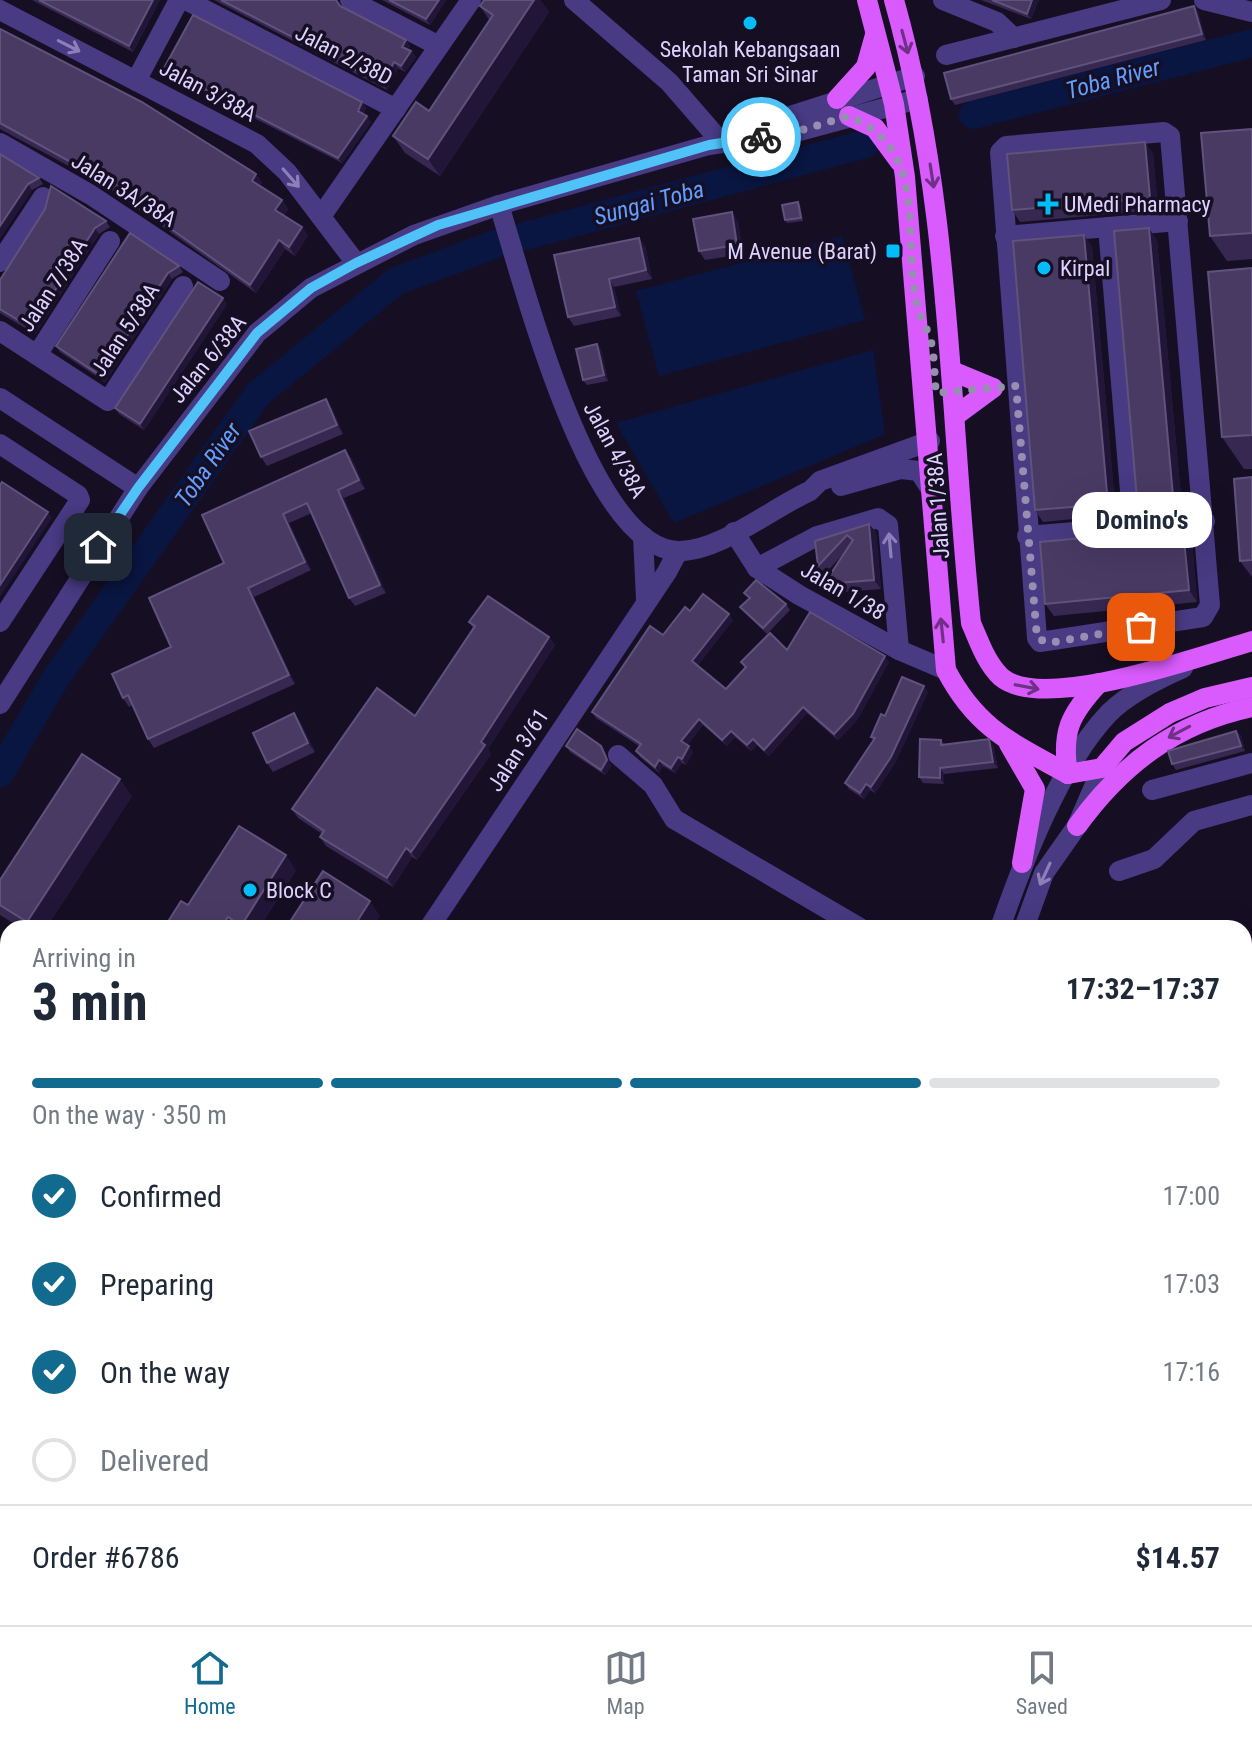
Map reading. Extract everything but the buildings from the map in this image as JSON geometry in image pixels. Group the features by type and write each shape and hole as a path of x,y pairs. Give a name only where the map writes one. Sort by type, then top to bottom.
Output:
{"main road":[{"name":"Jalan 1/38A","path":"867,0 894,104 905,177 930,441 946,670 963,701 1006,740 1068,774"},
{"name":"Jalan 1/38A","path":"894,0 915,76 933,176 947,385 955,416 971,623 986,658 1001,676 1016,686 1051,690 1099,683 1252,641"},
{"path":"876,30 866,67 843,107 875,128 895,151 905,177"},
{"path":"917,304 947,385 944,456 934,490"},
{"path":"947,385 993,388"},
{"path":"955,416 993,388"},
{"path":"1099,683 1067,728 1064,749 1068,774 1102,768 1124,742 1170,713 1205,698 1252,687"},
{"path":"1077,826 1097,798 1136,759 1202,721 1252,707"},
{"path":"1006,740 1035,789 1022,863"}],"street":[{"path":"136,81 179,0"},
{"name":"Jalan 2/38D","path":"186,0 396,109"},
{"path":"350,0 439,46"},
{"path":"322,215 471,0"},
{"path":"574,0 658,71 717,142"},
{"path":"943,0 997,22 1014,38"},
{"path":"946,55 1161,0"},
{"path":"1204,0 1252,12"},
{"name":"Jalan 3/38A","path":"0,10 257,144 287,172 356,263"},
{"name":"Jalan 6/38A","path":"0,704 138,488 257,333 311,288 438,225 717,142 792,133 888,83 915,76"},
{"name":"Jalan 6/38A","path":"843,107 894,104 918,99"},
{"path":"1164,132 1170,136 1205,521 1210,605 1203,617 1048,643 1037,638 1005,236 1000,152 1006,146 1164,132"},
{"name":"Jalan 3A/38A","path":"0,143 91,195 220,281"},
{"path":"0,262 43,197"},
{"name":"Jalan 4/38A","path":"499,205 569,423 600,483 622,514 643,536 656,545 678,551"},
{"path":"1005,236 1178,221"},
{"path":"1108,227 1133,527"},
{"name":"Jalan 7/38A","path":"37,355 110,241"},
{"name":"Jalan 5/38A","path":"37,355 108,401 183,286"},
{"path":"0,331 37,355"},
{"path":"993,388 1016,386"},
{"path":"0,398 138,488"},
{"path":"678,551 702,546 734,532 810,491 820,481 930,441"},
{"path":"0,445 78,495 80,500 0,622"},
{"path":"810,491 823,491 901,469 919,471 934,490"},
{"path":"757,568 817,536 878,518 888,525 899,650"},
{"path":"1027,536 1205,521"},
{"name":"Jalan 1/38","path":"734,532 757,568 899,650 946,670"},
{"path":"643,536 646,599"},
{"name":"Jalan 3/61","path":"434,920 678,551"},
{"path":"1003,920 1022,863 1090,735 1112,711 1169,674 1219,651"},
{"path":"618,755 653,785 674,819 846,920"},
{"path":"1152,790 1252,763"},
{"path":"1027,920 1044,873 1077,826 1102,768"},
{"path":"1119,871 1154,859 1194,821 1252,805"}],"water":[{"path":"842,236 865,320 659,376 636,291"},
{"path":"873,350 885,434 674,523 616,423"}],"waterway":[{"name":"Toba River","path":"973,115 1252,43"},
{"name":"Sungai Toba","path":"525,236 865,144"},
{"name":"Toba River","path":"0,773 56,678 258,394 396,281 496,244"}],"way so far":[{"path":"761,137 792,133 849,116 875,128 895,151 905,177 917,304 930,340 936,393 1016,386 1037,638 1040,642 1048,643 1141,627"}],"place":[{"name":"Sekolah Kebangsaan Taman Sri Sinar","path":"750,23"},
{"name":"UMedi Pharmacy","path":"1048,204"},
{"name":"M Avenue (Barat)","path":"893,251"},
{"name":"Kirpal","path":"1044,268"},
{"name":"Domino's","path":"1141,627"},
{"name":"Block C","path":"250,890"}],"route":[{"path":"98,547 138,488 257,333 311,288 438,225 709,145 761,137"}]}
